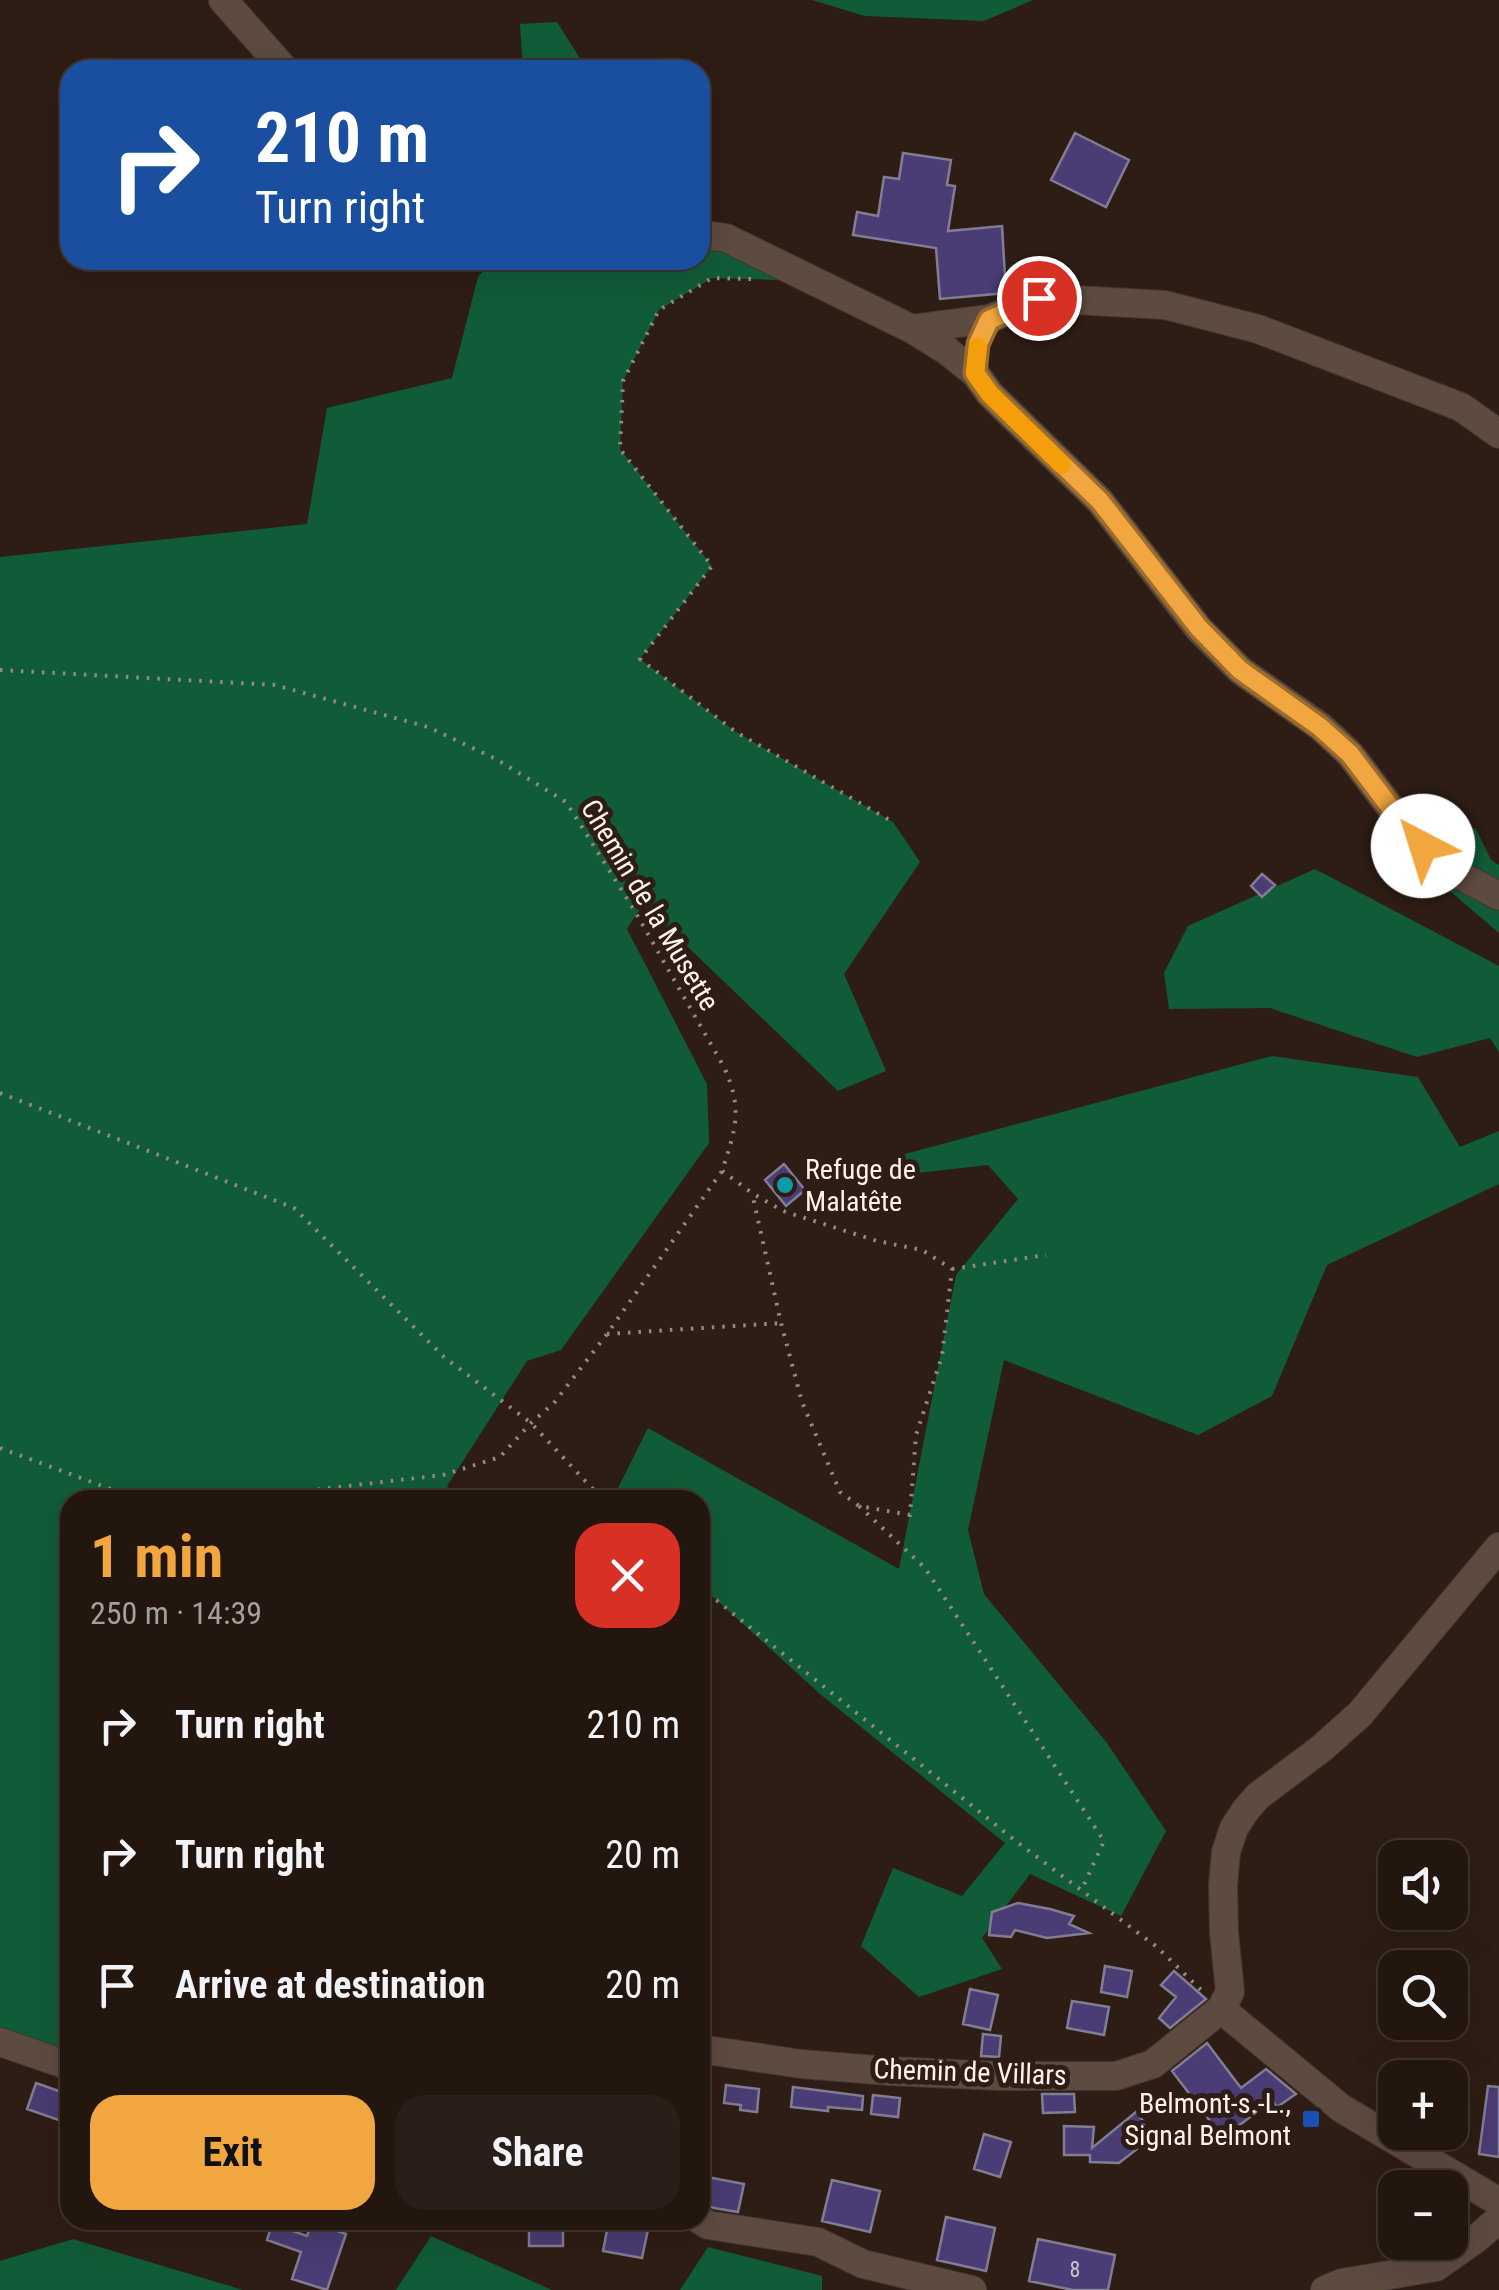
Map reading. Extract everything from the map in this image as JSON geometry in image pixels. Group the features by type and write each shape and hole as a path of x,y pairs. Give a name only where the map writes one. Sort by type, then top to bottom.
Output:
{"street":[{"path":"222,0 276,60"},
{"path":"710,236 726,238 912,329 975,373 990,394 1100,501 1199,628 1240,670 1320,727 1350,754 1406,828 1440,864 1499,896"},
{"path":"912,329 989,320 1039,298 1165,305 1275,336 1461,408 1499,434"},
{"path":"975,373 978,344 989,320"},
{"path":"1499,1546 1360,1714 1258,1796 1234,1828 1226,1852 1223,1885 1230,1992 1220,2010 1341,2108 1499,2202"},
{"name":"Chemin de Villars","path":"710,2050 801,2064 888,2071 1116,2076 1153,2064 1220,2010"},
{"path":"0,2042 60,2063"},
{"path":"1325,2290 1342,2282 1436,2267 1499,2218"},
{"path":"710,2225 818,2242 862,2264 972,2290"}],"path":[{"path":"752,279 712,278 659,310 623,381 620,449 712,566 640,659 736,732 893,822"},
{"name":"Chemin de la Musette","path":"0,670 275,685 428,727 496,759 566,802 633,908 734,1089 736,1113 722,1171 608,1334 554,1403 500,1456 443,1476 316,1490"},
{"path":"0,1093 294,1208 444,1357 530,1423 594,1490"},
{"path":"722,1171 782,1211 876,1241 922,1250 952,1269 1046,1255"},
{"path":"752,1193 802,1402 840,1492 925,1568 1104,1841 1081,1890"},
{"path":"859,1506 910,1515 916,1435 942,1356 952,1269"},
{"path":"608,1334 781,1323"},
{"path":"0,1448 113,1490"},
{"path":"710,1596 1158,1947 1220,2010"}],"green space":[{"path":"812,0 1033,0 984,21 865,16"},
{"path":"557,22 581,60 522,60 520,24"},
{"path":"710,238 811,281 712,278 659,310 623,381 620,449 712,566 640,659 736,732 893,822 920,862 844,974 886,1071 838,1091 643,904 627,929 707,1084 709,1143 561,1350 527,1361 447,1486 450,1490 60,1490 60,2048 0,2027 0,557 307,524 327,408 452,378 478,277 484,270 710,270"},
{"path":"1422,810 1476,829 1491,860 1499,865 1499,933 1376,828"},
{"path":"1315,869 1499,966 1499,1052 1490,1038 1417,1057 1270,1008 1169,1009 1164,973 1188,926"},
{"path":"1272,1056 1418,1077 1460,1147 1499,1131 1499,1184 1327,1265 1272,1396 1198,1435 1004,1360 968,1530 984,1594 1107,1743 1166,1831 1121,1916 1030,1874 982,1938 1002,1969 919,1997 861,1946 893,1868 962,1896 1005,1843 820,1694 710,1594 710,1490 617,1490 648,1428 899,1569 956,1275 1018,1199 988,1165 899,1175 901,1155"},
{"path":"431,2236 552,2290 396,2290"},
{"path":"73,2239 243,2290 0,2290 0,2261"},
{"path":"708,2247 822,2276 822,2290 680,2290"}],"building":[{"path":"1075,133 1129,160 1106,207 1051,180"},
{"path":"903,153 951,160 947,185 955,186 948,231 1002,226 1006,293 940,299 936,248 853,235 857,212 878,216 884,177 899,179"},
{"path":"1262,874 1275,885 1262,897 1251,886"},
{"name":"Refuge de Malatête","path":"784,1164 805,1190 786,1206 765,1180"},
{"path":"1018,1903 1074,1916 1069,1924 1089,1933 1047,1938 1015,1930 1011,1937 989,1935 992,1912"},
{"path":"1105,1966 1132,1971 1127,1997 1101,1992"},
{"path":"1174,1971 1206,1999 1170,2028 1159,2018 1176,1997 1161,1985"},
{"path":"970,1989 998,1995 990,2030 963,2024"},
{"path":"1072,2001 1109,2007 1104,2035 1067,2028"},
{"path":"983,2034 1001,2036 999,2057 981,2056"},
{"path":"1207,2043 1241,2088 1266,2069 1296,2094 1277,2107 1272,2100 1223,2138 1172,2071"},
{"path":"36,2083 60,2091 60,2121 27,2109"},
{"path":"726,2085 759,2089 757,2112 724,2103"},
{"path":"1488,2086 1499,2087 1499,2157 1479,2154"},
{"path":"793,2087 863,2096 862,2110 791,2107"},
{"path":"1042,2094 1074,2094 1075,2112 1043,2113"},
{"path":"873,2095 900,2098 898,2117 871,2114"},
{"path":"1136,2112 1151,2131 1119,2163 1090,2162 1090,2155 1064,2155 1064,2126 1094,2127 1092,2148"},
{"path":"984,2134 1011,2142 1000,2177 974,2169"},
{"path":"710,2178 744,2184 738,2212 710,2207"},
{"path":"832,2180 880,2191 870,2232 822,2221"},
{"path":"946,2217 995,2228 986,2271 937,2260"},
{"path":"270,2230 290,2230 307,2236 309,2230 346,2234 327,2290 292,2279 301,2252 267,2240"},
{"path":"529,2230 563,2230 563,2246 529,2246"},
{"path":"607,2230 648,2230 642,2258 603,2251"},
{"path":"1038,2239 1115,2255 1108,2290 1073,2290 1029,2281"}],"slow traffic":[{"path":"978,347 975,373 990,394 1062,465"}],"place":[{"name":"Refuge de Malatête","path":"785,1185"},
{"name":"Belmont-s.-L., Signal Belmont","path":"1311,2119"}],"route":[{"path":"1039,298 989,320 978,344 975,373 990,394 1100,501 1199,628 1240,670 1320,727 1350,754 1423,846"}]}
